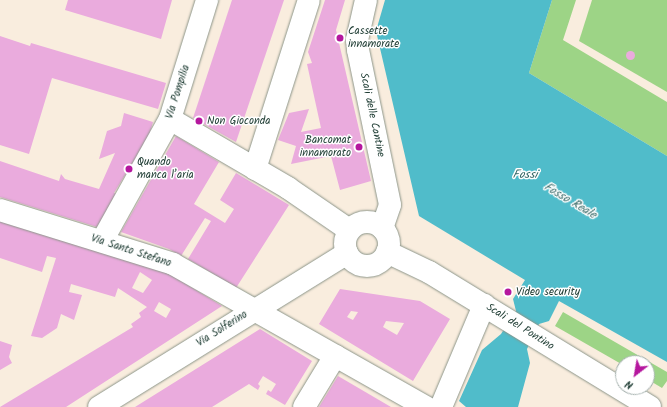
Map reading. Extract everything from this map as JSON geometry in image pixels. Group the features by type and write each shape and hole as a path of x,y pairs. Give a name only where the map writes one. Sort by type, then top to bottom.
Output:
{"street":[{"name":"Via Pompilia","path":"102,241 170,119 207,0"},
{"path":"255,168 309,0"},
{"name":"Scali delle Cantine","path":"366,0 357,40 390,205 382,228"},
{"path":"170,119 255,168 349,230"},
{"name":"Via Santo Stefano","path":"0,210 172,264 426,407"},
{"path":"365,222 382,228 388,239 387,252 378,263 367,267 356,264 347,253 345,242 349,230 355,225 365,222"},
{"name":"Scali del Pontino","path":"387,252 429,272 484,305 537,338 626,400 650,407"},
{"name":"Via Solferino","path":"99,407 254,309 347,253"},
{"path":"441,407 484,305"},
{"path":"304,407 335,356"}],"green space":[{"path":"552,0 576,0 563,40 667,102 667,156 529,73"},
{"path":"592,0 667,0 667,92 579,41"},
{"path":"563,312 638,355 615,355 615,360 555,326"},
{"path":"655,365 667,372 667,381 662,388 655,384"}],"water":[{"name":"Fossi","path":"385,0 552,0 529,73 667,156 667,362 559,301 549,321 539,324 527,349 530,363 518,407 466,407 459,401 482,350 501,334 516,311 513,299 525,280 419,216 376,31"}],"building":[{"path":"68,0 172,0 161,39 65,10"},
{"path":"232,0 284,0 236,142 193,118"},
{"path":"325,0 345,0 336,30 371,181 340,190 331,156 291,164 296,146 278,140 289,113 309,109 301,132 321,128 307,64 312,63 308,52"},
{"path":"0,36 30,46 31,43 166,83 158,109 52,78 29,154 0,145"},
{"path":"628,51 632,51 634,55 632,59 628,59 626,57 626,53"},
{"path":"124,113 153,122 149,136 114,193 118,194 97,227 0,197 0,161 59,181 61,174 65,179 99,189 115,153 99,159 107,131 121,126"},
{"path":"176,136 219,162 194,204 225,223 234,209 220,200 236,173 289,205 236,288 188,259 211,221 205,218 181,256 169,249 121,232"},
{"path":"0,219 160,268 222,306 66,407 0,407 133,327 131,324 141,317 139,313 147,307 118,288 115,297 71,284 69,292 82,295 74,320 61,314 57,328 42,338 31,336 56,258 47,256 42,272 0,258","holes":["140,272 152,280 143,293 132,288","159,302 171,309 166,318 154,311"]},
{"path":"340,289 420,301 450,319 413,381 319,324","holes":["351,311 358,312 353,320 347,317","386,321 404,323 397,335 383,327"]},
{"path":"260,329 312,361 285,405 266,394 268,390 271,392 276,384 263,376 258,384 260,386 258,390 249,384 212,407 135,407"},
{"path":"0,341 12,345 9,357 12,363 0,370"},
{"path":"338,376 391,407 319,407"}],"place":[{"name":"Cassette innamorate","path":"340,38"},
{"name":"Non Gioconda","path":"199,121"},
{"name":"Bancomat innamorato","path":"359,147"},
{"name":"Quando manca l’aria","path":"129,169"},
{"name":"Video security","path":"508,292"}],"water label":[{"name":"Fosso Reale","path":"570,201"}]}
